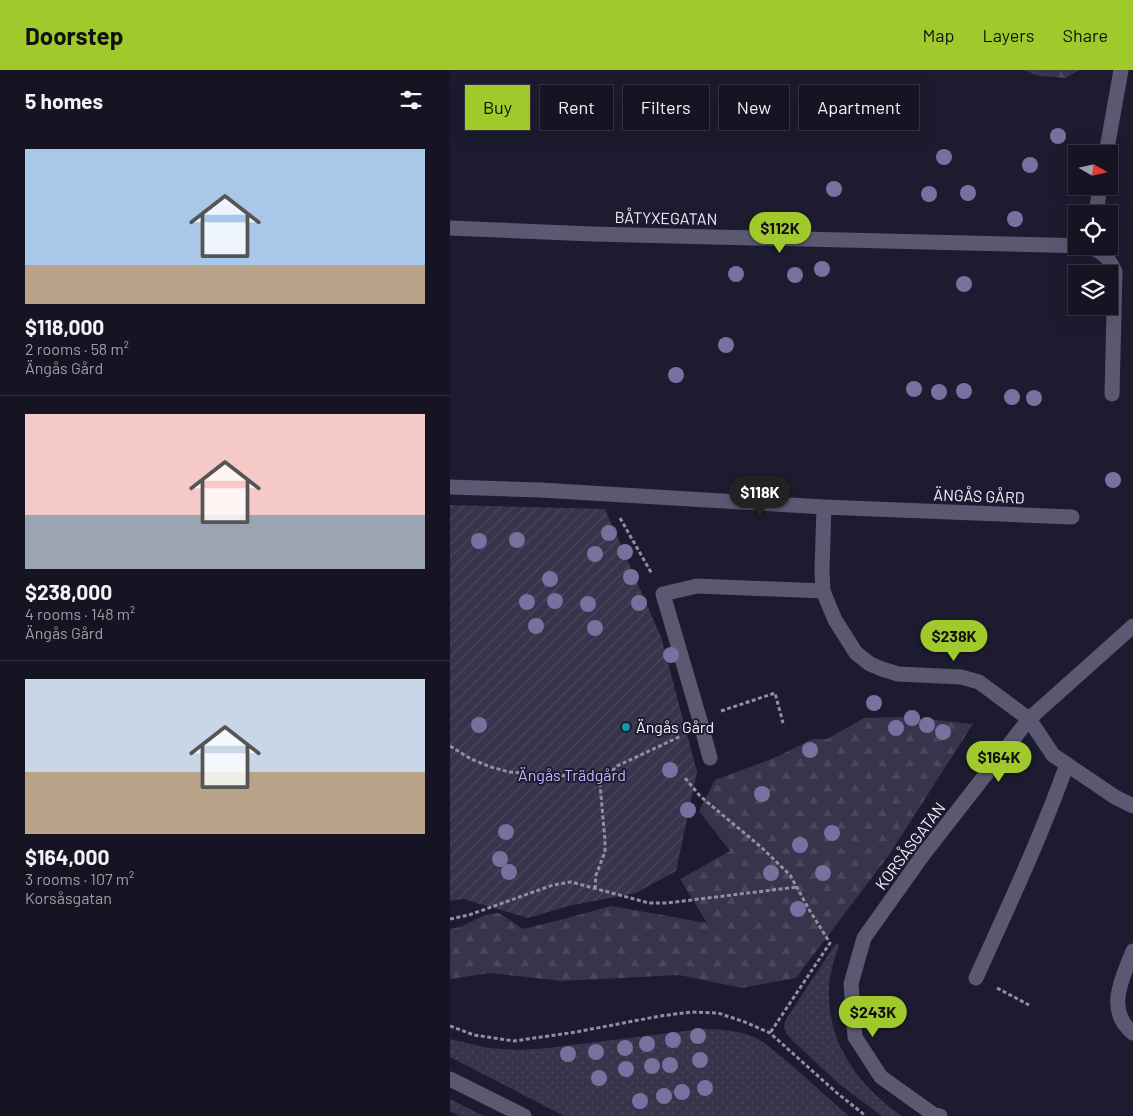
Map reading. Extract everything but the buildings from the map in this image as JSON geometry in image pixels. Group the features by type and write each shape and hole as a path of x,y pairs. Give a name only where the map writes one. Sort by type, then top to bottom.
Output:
{"street":[{"path":"1108,145 1121,70"},
{"name":"BÅTYXEGATAN","path":"450,228 593,234 1068,246"},
{"path":"1104,255 1111,262 1115,272 1112,394"},
{"name":"ÄNGÅS GÅRD","path":"450,487 616,494 824,507 1072,517"},
{"path":"824,507 823,591 835,620 856,653 870,664 882,670 898,674 961,677 979,682 1029,720 1053,754 1133,806"},
{"path":"710,758 700,717 663,594 698,586 823,591"},
{"name":"KORSÅSGATAN","path":"940,1116 933,1114 881,1077 855,1037 851,984 864,938 923,855 1029,720 1133,626"},
{"path":"976,978 1024,872 1067,764"},
{"path":"1133,951 1118,994 1118,1010 1125,1026 1133,1033"},
{"path":"450,1079 524,1116"}],"path":[{"path":"616,494 617,512 663,594"},
{"path":"450,746 471,759 491,768 509,772 567,776 604,774 679,737 700,717 775,694 783,723"},
{"path":"595,889 596,875 605,852 599,773"},
{"path":"685,778 700,796 790,875 830,943 770,1033"},
{"path":"450,919 553,885 571,882 649,903 686,901 797,888"},
{"path":"976,978 1029,1004"},
{"path":"450,1026 474,1035 514,1041 576,1032 660,1016 692,1012 718,1014 745,1022 770,1033 837,1093 866,1116"}],"green space":[{"path":"1023,70 1080,70 1065,78 1040,76"},
{"name":"Ängås Trädgård","path":"450,505 605,509 661,637 697,772 676,871 636,893 568,906 528,918 463,899 450,901"},
{"path":"907,717 973,724 889,855 796,978 742,988 679,975 562,981 490,973 450,979 450,929 460,927 485,915 499,913 523,929 611,906 707,923 680,879 730,851 699,811 715,780 779,756 812,739 827,739 864,718"},
{"path":"836,943 839,945 831,973 829,991 830,1010 840,1046 860,1078 887,1105 902,1116 882,1116 839,1084 786,1033 785,1021"},
{"path":"701,1029 735,1031 758,1039 782,1057 849,1116 564,1116 450,1057 450,1039 488,1048 520,1050"},
{"path":"450,1099 484,1116 460,1116 450,1111"}],"place":[{"name":"Ängås Gård","path":"626,727"}]}
